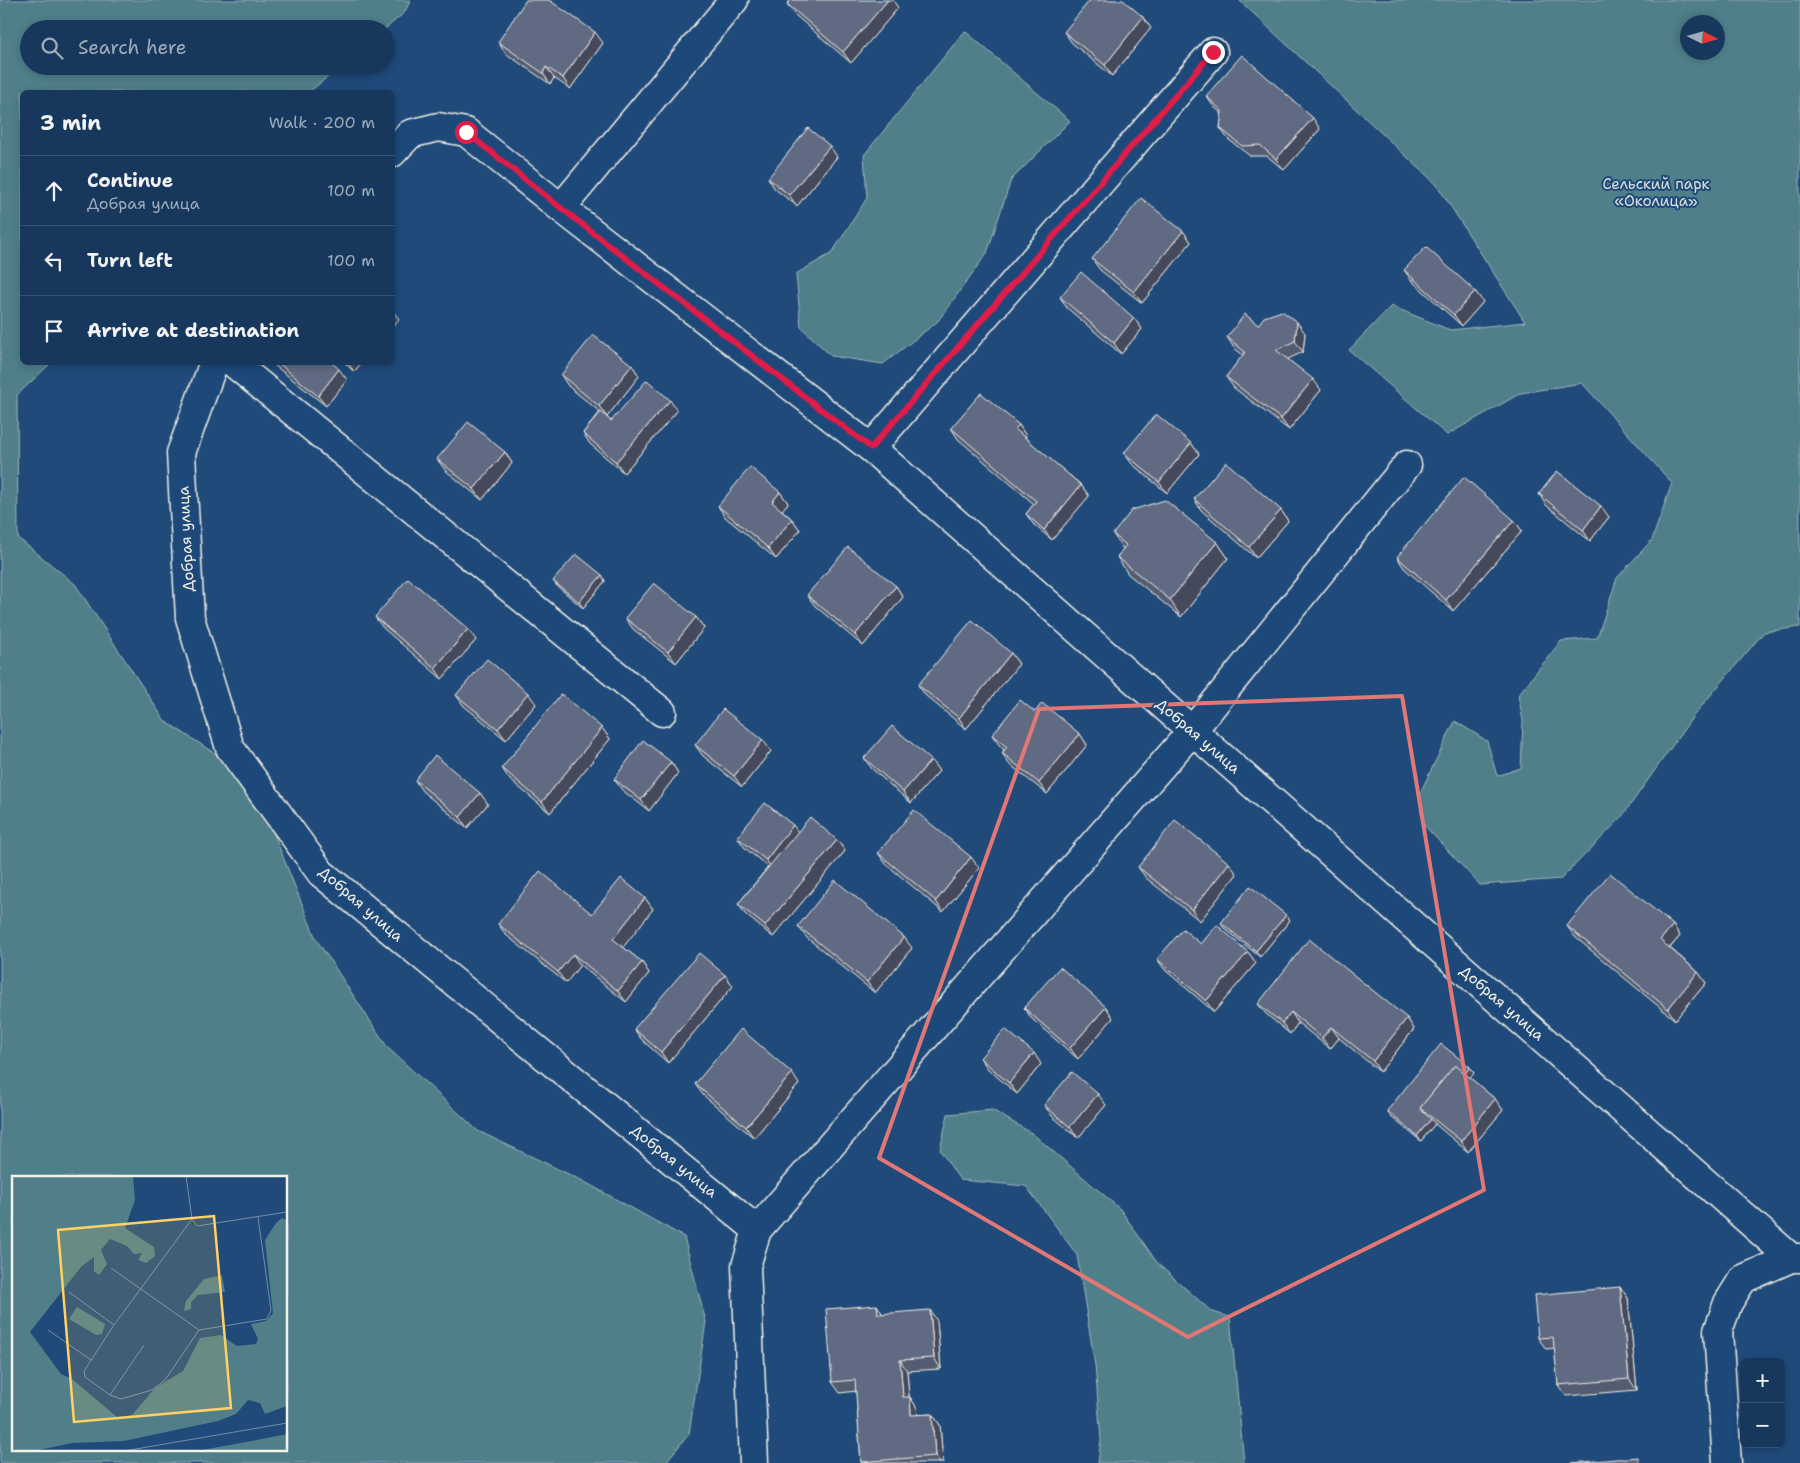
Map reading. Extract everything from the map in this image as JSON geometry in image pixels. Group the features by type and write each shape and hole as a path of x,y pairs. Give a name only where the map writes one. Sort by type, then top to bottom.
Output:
{"street":[{"path":"561,208 734,0"},
{"path":"871,448 1213,52"},
{"name":"Добрая улица","path":"395,150 410,134 438,127 466,132 871,448 1796,1258 1743,1278 1728,1303 1718,1331 1727,1463"},
{"name":"Добрая улица","path":"213,365 181,453 190,618 230,748 322,873 757,1230"},
{"path":"236,365 662,712"},
{"path":"754,1463 746,1266 757,1230 1192,731 1407,465"}],"highlighted area":[{"path":"1402,696 1484,1190 1188,1337 879,1158 1039,709"}],"green space":[{"path":"0,0 411,0 404,13 395,21 20,20 20,75 330,75 311,90 20,90 20,365 49,365 17,395 18,538 75,584 165,721 251,777 316,939 388,1048 478,1131 583,1181 684,1237 706,1322 689,1434 665,1463 0,1463"},
{"name":"Сельский парк «Околица»","path":"1239,0 1800,0 1800,627 1764,632 1694,715 1621,818 1561,879 1480,885 1423,824 1419,795 1455,721 1487,741 1497,776 1521,768 1523,721 1518,695 1561,641 1597,638 1617,578 1652,540 1672,483 1582,383 1521,393 1447,435 1349,350 1391,306 1450,330 1525,322 1437,185"},
{"path":"965,31 1070,121 1011,180 987,253 938,321 883,364 831,356 801,327 796,274 832,253 867,198 864,155"},
{"path":"992,1110 1033,1134 1120,1209 1158,1264 1212,1312 1230,1317 1244,1463 1098,1463 1101,1440 1095,1365 1077,1255 1026,1186 960,1180 940,1150 948,1114"}],"building":[{"path":"526,0 549,0 595,32 563,78 546,67 543,73 498,42"},
{"path":"791,0 888,0 843,52 787,4"},
{"path":"1090,0 1123,0 1143,17 1105,65 1064,32"},
{"path":"1242,55 1313,118 1276,159 1260,145 1242,146 1220,128 1222,111 1206,96"},
{"path":"808,128 830,146 789,195 768,178"},
{"path":"1141,198 1183,231 1134,292 1092,259"},
{"path":"1426,247 1475,291 1454,315 1404,270"},
{"path":"1081,272 1134,318 1114,343 1060,297"},
{"path":"1282,311 1297,322 1295,341 1276,350 1313,379 1281,419 1226,377 1245,352 1227,337 1245,314 1258,325 1264,317"},
{"path":"593,335 632,365 599,406 561,375"},
{"path":"281,365 334,365 339,369 318,396"},
{"path":"647,380 670,400 616,462 583,433 601,412 611,421"},
{"path":"981,393 1019,425 1015,429 1081,485 1044,530 1026,514 1036,501 951,428"},
{"path":"1156,414 1191,443 1159,482 1124,453"},
{"path":"468,422 505,452 474,489 437,459"},
{"path":"1226,462 1281,510 1249,547 1194,499"},
{"path":"750,467 780,492 772,502 792,519 768,548 718,506"},
{"path":"1557,471 1601,506 1583,530 1539,494"},
{"path":"1464,477 1514,520 1446,600 1397,557"},
{"path":"1165,500 1217,542 1170,600 1117,557 1126,545 1113,534 1132,510"},
{"path":"848,547 896,586 855,635 807,595"},
{"path":"576,554 602,575 579,602 553,581"},
{"path":"408,578 468,629 435,668 375,617"},
{"path":"654,583 696,617 668,652 625,618"},
{"path":"972,620 1011,653 959,718 918,685"},
{"path":"487,659 528,693 498,729 456,695"},
{"path":"561,694 602,728 542,802 502,768"},
{"path":"1020,700 1035,712 1042,703 1080,734 1039,783 1002,753 1007,747 992,735"},
{"path":"723,709 763,740 734,776 695,745"},
{"path":"892,726 931,760 903,792 864,758"},
{"path":"643,740 671,762 641,800 614,779"},
{"path":"435,755 480,793 460,817 415,780"},
{"path":"765,803 793,825 766,860 737,837"},
{"path":"914,810 971,857 936,901 878,853"},
{"path":"810,817 837,840 765,926 738,904"},
{"path":"1175,820 1229,863 1192,910 1138,867"},
{"path":"540,871 592,914 621,878 645,898 613,939 642,962 618,991 573,954 558,972 498,924"},
{"path":"1610,873 1673,925 1660,940 1698,972 1668,1009 1567,926"},
{"path":"835,880 904,937 867,982 798,926"},
{"path":"1250,886 1286,915 1256,951 1221,923"},
{"path":"1217,925 1248,952 1206,1001 1157,959 1183,929 1201,944"},
{"path":"1309,939 1407,1018 1373,1061 1331,1027 1322,1038 1291,1012 1282,1023 1258,1004"},
{"path":"699,953 725,975 661,1052 634,1029"},
{"path":"1060,967 1106,1007 1070,1048 1024,1008"},
{"path":"741,1029 792,1073 746,1127 695,1084"},
{"path":"1005,1029 1034,1053 1009,1083 980,1058"},
{"path":"1441,1044 1470,1067 1465,1074 1455,1065 1420,1108 1431,1119 1417,1136 1387,1111"},
{"path":"1455,1065 1495,1099 1461,1141 1420,1108"},
{"path":"1072,1072 1098,1094 1070,1127 1044,1105"},
{"path":"1620,1287 1629,1379 1558,1385 1553,1337 1538,1338 1534,1295"},
{"path":"877,1305 878,1314 930,1310 934,1358 900,1360 903,1397 910,1397 911,1415 932,1414 935,1456 861,1462 855,1380 832,1382 826,1309"},
{"path":"1638,1457 1639,1463 1572,1463"}],"route":[{"path":"466,132 871,448 1213,52"}]}
